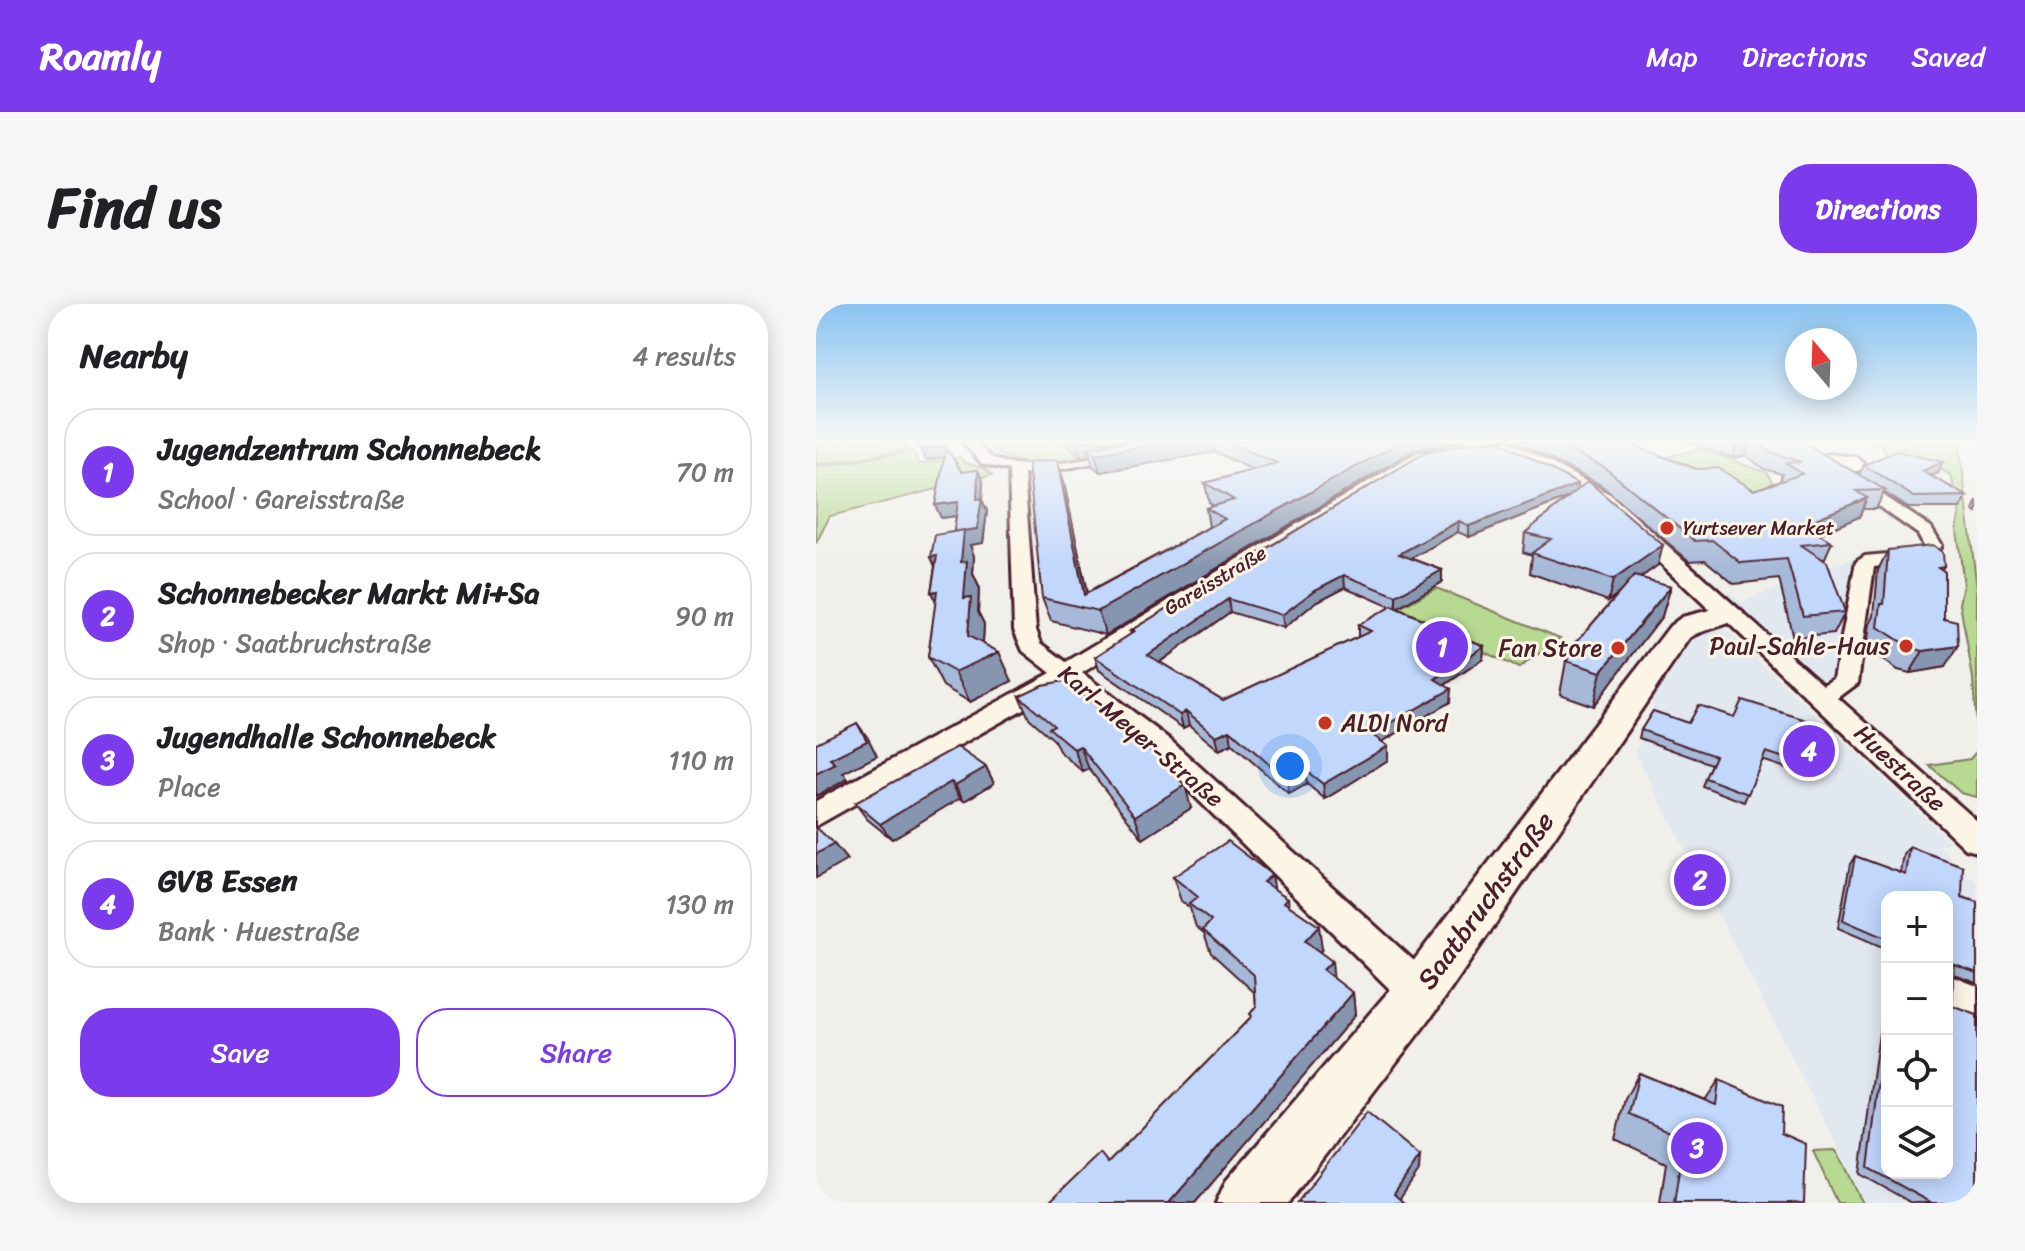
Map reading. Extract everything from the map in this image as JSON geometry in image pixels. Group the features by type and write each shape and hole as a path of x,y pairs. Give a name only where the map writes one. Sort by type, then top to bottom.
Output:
{"main road":[{"name":"Huestraße","path":"1573,483 1603,498 1729,613"},
{"name":"Saatbruchstraße","path":"1248,1203 1420,992 1680,632 1692,623 1729,613"}],"street":[{"name":"Karl-Meyer-Straße","path":"1017,483 1027,639 1031,646 1190,773 1420,992"},
{"name":"Gareisstraße","path":"816,815 1067,674 1097,651 1376,483"},
{"path":"1823,696 1846,683 1865,562 1926,556 1933,545 1925,531 1854,483"},
{"name":"Huestraße","path":"1729,613 1973,833"}],"shaded area":[{"path":"1856,557 1833,682 1813,686 1731,613 1727,591 1742,602"},
{"path":"1724,628 1950,842 1940,846 1977,883 1977,1203 1863,1203 1847,1177 1844,1159 1635,752 1653,720 1652,694 1692,635"}],"green space":[{"path":"816,483 961,483 830,516 816,543"},
{"path":"1697,483 1773,483 1781,498"},
{"path":"1953,483 1964,483 1977,589 1977,744 1973,678 1960,604 1964,585 1957,530 1960,514"},
{"path":"1436,588 1560,638 1519,668 1394,611"},
{"path":"1977,751 1977,797 1961,793 1929,765 1970,759"},
{"path":"1835,1150 1863,1203 1837,1203 1813,1151"}],"building":[{"path":"939,483 978,483 977,499 982,498 977,529 954,532 958,502 935,505"},
{"path":"1030,483 1062,483 1084,595 1225,519 1206,508 1234,500 1205,483 1327,483 1098,611 1042,598"},
{"path":"1375,483 1578,484 1469,526 1459,521 1399,554 1442,570 1396,596 1344,575 1315,590 1282,615 1228,599 1148,655 1223,700 1371,631 1358,625 1392,606 1484,646 1435,679 1451,689 1371,734 1388,746 1323,784 1305,770 1287,780 1230,730 1216,736 1186,711 1180,715 1095,657 1134,632 1130,631"},
{"path":"1586,483 1590,483 1663,545 1613,580 1532,553 1551,539 1525,533"},
{"path":"1624,483 1742,483 1754,490 1775,483 1873,483 1885,490 1856,491 1867,498 1803,524 1832,542 1801,545 1827,562 1845,612 1803,616 1787,559 1741,563 1712,540 1695,541"},
{"path":"1892,483 1944,483 1967,496 1914,497"},
{"path":"964,530 961,562 967,561 964,598 971,597 968,636 999,652 955,672 928,657 937,591 931,592 937,556 931,557 935,535"},
{"path":"1933,545 1943,552 1944,566 1938,567 1944,571 1944,618 1957,621 1958,646 1923,651 1911,648 1878,627 1881,604 1884,604 1888,550"},
{"path":"1634,576 1671,586 1601,672 1566,661 1576,650 1571,648"},
{"path":"1064,681 1137,737 1185,785 1135,816 1080,746 1074,749 1049,728 1054,725 1019,696 1042,685"},
{"path":"1742,700 1819,724 1806,765 1766,752 1748,794 1705,778 1715,756 1641,730 1653,711 1688,723 1698,705 1734,717"},
{"path":"857,723 867,741 830,759 836,764 816,774 816,743"},
{"path":"957,747 986,767 955,785 951,782 880,824 855,803"},
{"path":"816,827 834,844 816,854"},
{"path":"1228,841 1272,875 1263,882 1288,898 1284,902 1319,926 1305,941 1332,961 1323,970 1353,993 1169,1203 1048,1203 1100,1153 1108,1163 1252,1016 1250,1014 1256,1007 1254,975 1203,930 1211,921 1189,904 1198,897 1173,877"},
{"path":"1910,847 1963,866 1962,897 1977,902 1977,973 1955,965 1953,992 1953,891 1881,891 1881,936 1843,920 1855,856 1906,875"},
{"path":"1953,1006 1977,1015 1977,1203 1932,1203 1888,1179 1953,1179"},
{"path":"1881,1066 1881,1175 1868,1168"},
{"path":"1639,1073 1716,1105 1719,1080 1782,1107 1781,1133 1806,1144 1804,1203 1674,1203 1684,1138 1629,1114"},
{"path":"1367,1112 1420,1156 1394,1194 1404,1203 1297,1203"}],"place":[{"name":"Yurtsever Market","path":"1667,528"},
{"name":"Paul-Sahle-Haus","path":"1906,646"},
{"name":"Jugendzentrum Schonnebeck","path":"1442,647"},
{"name":"Fan Store","path":"1618,648"},
{"name":"ALDI Nord","path":"1325,723"},
{"name":"GVB Essen","path":"1809,751"},
{"name":"Schonnebecker Markt Mi+Sa","path":"1700,880"},
{"name":"Jugendhalle Schonnebeck","path":"1697,1148"}]}
